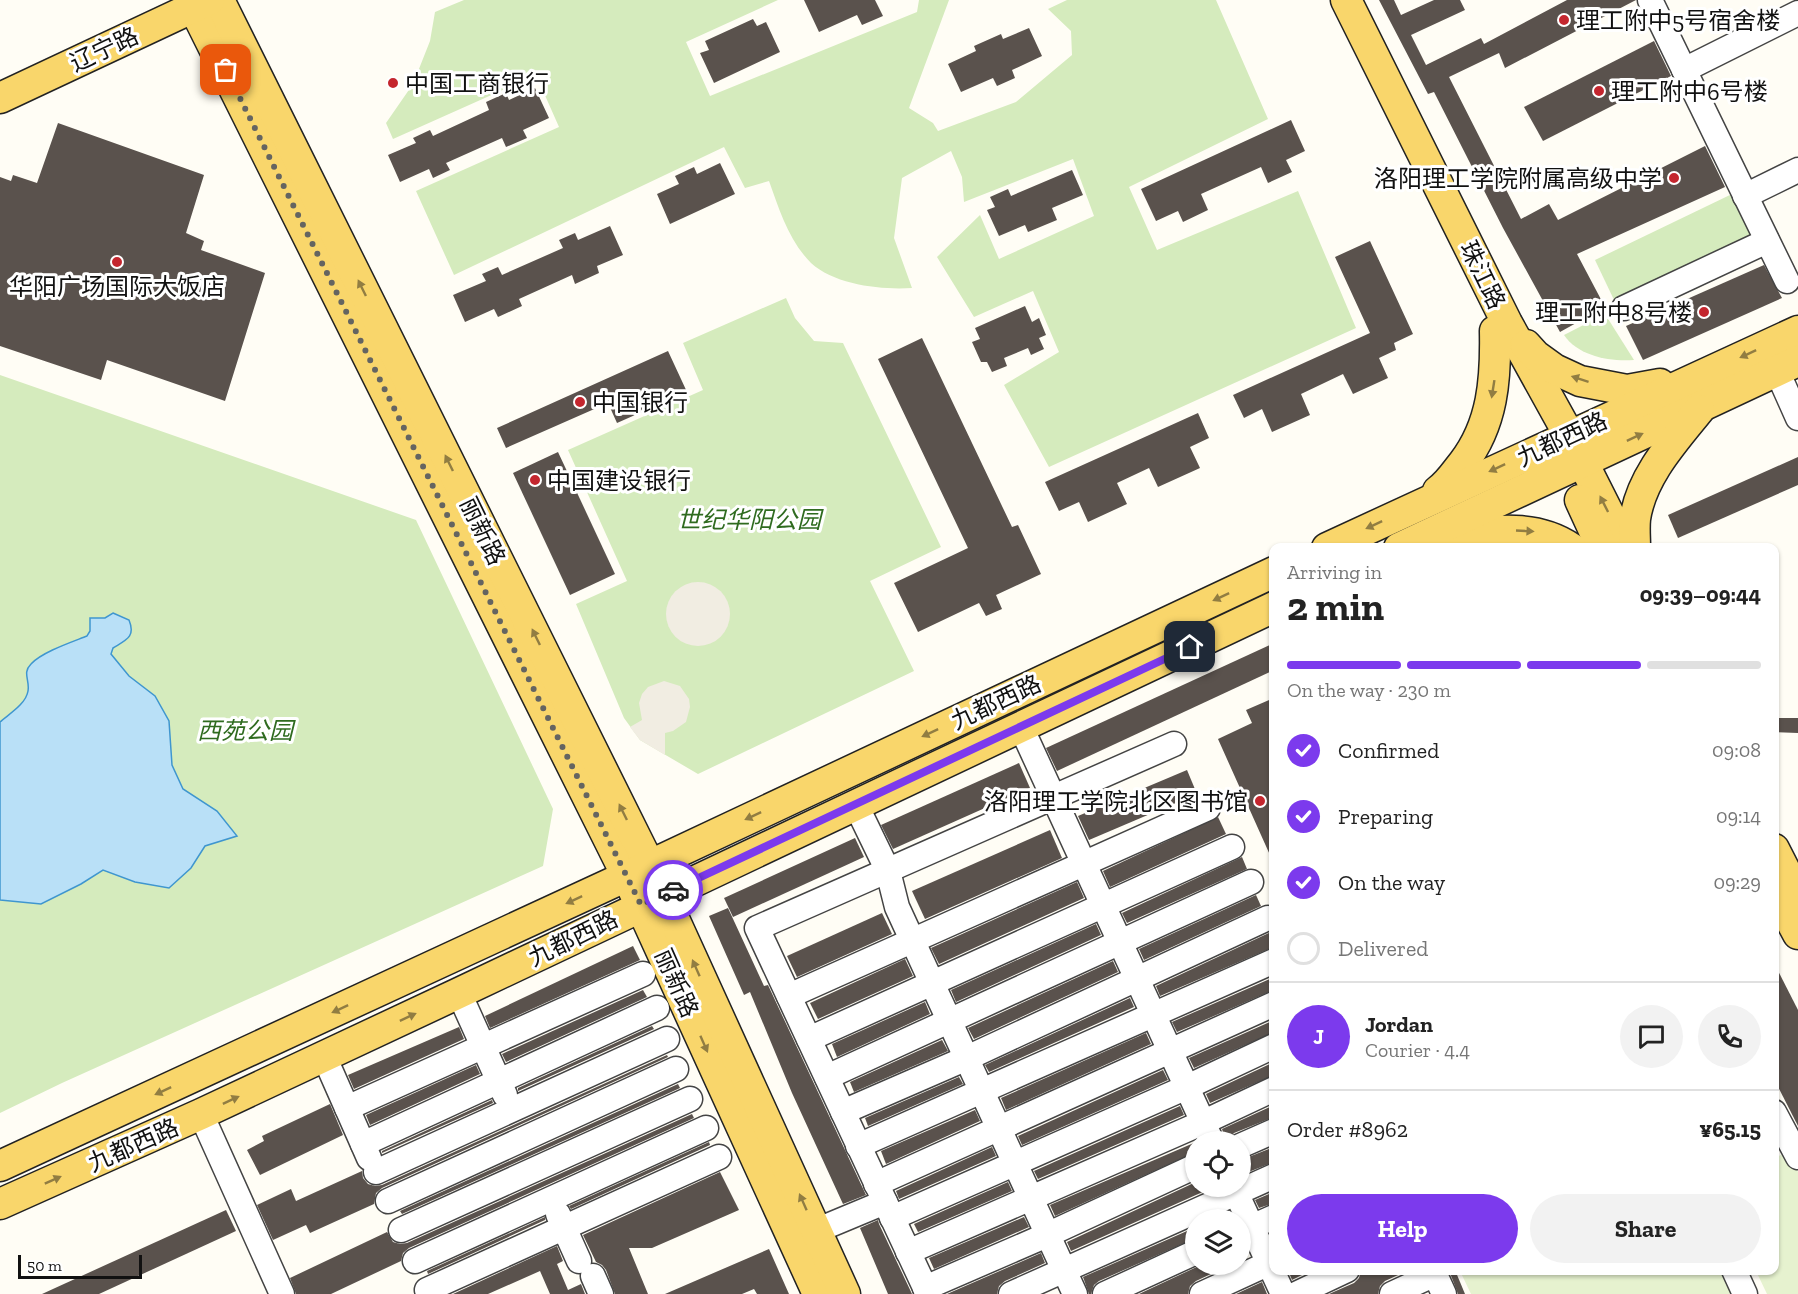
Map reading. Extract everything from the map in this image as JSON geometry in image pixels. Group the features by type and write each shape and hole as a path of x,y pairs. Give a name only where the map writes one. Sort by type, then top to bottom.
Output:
{"main road":[{"name":"辽宁路","path":"0,76 164,0"},
{"name":"珠江路","path":"1326,0 1567,452 1623,543"},
{"name":"珠江路","path":"1346,0 1501,327"},
{"name":"辽宁路","path":"0,98 203,2"},
{"name":"丽新路","path":"203,2 638,870 805,1236 845,1294"},
{"path":"1501,327 1554,369 1580,381 1627,390 1700,391"},
{"path":"1421,503 1448,483 1476,447 1490,411 1501,327"},
{"name":"九都西路","path":"1337,543 1421,503 1567,452 1700,391 1798,331"},
{"name":"九都西路","path":"1700,391 1788,366"},
{"path":"1635,543 1635,519 1642,495 1657,463 1700,391"},
{"name":"珠江路","path":"1567,452 1600,543"},
{"name":"九都西路","path":"1412,542 1567,452"},
{"path":"1412,542 1498,531 1534,531 1565,543"},
{"name":"九都西路","path":"0,1166 1269,574"},
{"name":"九都西路","path":"0,1204 201,1114 1269,609"},
{"path":"1779,859 1798,896"},
{"path":"1779,898 1798,934"},
{"name":"丽新路","path":"805,1236 818,1294"}],"street":[{"path":"1650,0 1787,280"},
{"path":"1684,70 1798,13"},
{"path":"1745,196 1798,170"},
{"path":"1624,308 1767,241"},
{"path":"1788,366 1798,418"},
{"path":"1021,727 1208,1131"},
{"path":"1174,744 757,928 926,1291 1185,1171"},
{"path":"856,805 888,871 897,907 1074,1294"},
{"path":"789,996 1208,808"},
{"path":"809,1039 1232,847"},
{"path":"826,1077 1251,882"},
{"path":"843,1112 967,1058 1268,918"},
{"path":"858,1146 1269,963"},
{"path":"347,1108 643,975"},
{"path":"459,993 564,1227 591,1277"},
{"path":"805,1236 884,1201 999,1130 1269,1006"},
{"path":"363,1144 657,1008"},
{"path":"376,1172 667,1039"},
{"path":"884,1201 1015,1164 1269,1048"},
{"path":"324,1056 428,1292 719,1156"},
{"path":"388,1201 676,1069"},
{"path":"1210,1131 1269,1092"},
{"path":"401,1230 690,1099"},
{"path":"201,1114 282,1294"},
{"path":"1779,1121 1798,1157"},
{"path":"415,1261 706,1128"},
{"path":"1251,1141 1269,1133"},
{"path":"908,1252 1031,1199 1185,1141"},
{"path":"1251,1184 1269,1178"},
{"path":"1011,1294 1219,1197"},
{"path":"1251,1227 1269,1219"},
{"path":"1251,1236 1269,1259"},
{"path":"1106,1294 1185,1257"},
{"path":"1202,1294 1269,1263"},
{"path":"1275,1275 1282,1294"},
{"path":"1296,1294 1336,1275"},
{"path":"1736,1275 1745,1294"},
{"path":"1392,1294 1437,1280"}],"green space":[{"path":"464,0 778,0 686,42 710,96 917,12 919,0 949,0 909,108 933,123 938,131 1016,102 1072,55 1071,31 1048,9 1067,0 1216,0 1268,119 1129,187 1157,250 1298,191 1356,328 1049,467 1004,385 1059,352 1033,291 974,317 937,257 980,215 999,259 1094,216 1073,159 964,202 962,177 951,151 902,178 894,238 912,288 873,287 845,281 811,263 791,235 769,181 745,188 724,147 454,275 416,191 559,127 536,75 393,139 386,123 413,84 430,41 435,12"},
{"path":"1732,194 1753,237 1615,302 1595,260"},
{"name":"世纪华阳公园","path":"786,298 795,318 814,341 843,343 941,547 870,581 914,671 698,774 640,740 624,718 576,604 627,581 568,450 703,390 683,343"},
{"path":"1605,314 1634,360 1605,359 1586,353 1577,348 1564,335"},
{"name":"西苑公园","path":"0,375 416,520 553,809 543,866 0,1113"},
{"path":"1788,1151 1798,1172 1798,1294 1767,1294 1758,1275 1779,1275 1779,1156"},
{"path":"1462,1275 1726,1275 1735,1294 1471,1294"}],"shaded area":[{"path":"698,582 710,584 721,591 728,602 730,614 728,626 721,637 710,644 698,646 686,644 675,637 668,626 666,614 668,602 675,591 686,584"},
{"path":"664,681 680,686 689,699 690,707 686,722 673,731 665,733 665,755 640,740 630,727 642,720 639,703 642,694 648,687"}],"water":[{"path":"113,613 129,620 131,630 122,643 113,648 111,654 129,676 155,696 169,721 172,765 183,789 217,811 237,836 205,846 191,868 169,888 135,882 103,870 41,904 0,900 0,722 27,696 27,670 31,664 50,651 87,636 90,631 90,618 105,618"}],"building":[{"path":"804,0 875,0 883,16 862,25 857,15 819,32"},
{"path":"1379,0 1394,0 1401,15 1434,0 1460,0 1465,10 1411,35 1426,65 1481,38 1484,44 1567,0 1636,0 1505,68 1499,53 1449,77 1521,219 1549,204 1558,220 1705,146 1725,187 1577,254 1605,307 1560,332 1503,228 1434,92 1428,94"},
{"path":"753,19 757,26 766,22 780,52 714,83 700,53 709,50 705,41"},
{"path":"1029,28 1042,56 1012,70 1015,78 997,86 993,78 961,92 948,64 976,51 974,46 1001,34 1003,39"},
{"name":"理工附中6号楼","path":"1654,41 1671,76 1543,141 1524,107"},
{"path":"535,88 549,118 523,130 527,138 506,147 502,138 446,163 450,170 433,178 429,169 400,182 388,155 416,143 413,138 430,130 433,136 489,110 486,102 506,93 509,100"},
{"path":"1291,120 1305,151 1286,160 1292,172 1268,183 1261,167 1201,194 1208,210 1183,222 1178,211 1156,221 1141,189"},
{"name":"华阳广场国际大饭店","path":"58,123 204,175 186,233 204,241 201,250 265,273 225,401 107,360 101,380 0,346 0,177 11,181 13,175 37,183"},
{"path":"720,163 735,194 670,224 657,194 679,184 675,176 694,167 697,174"},
{"path":"1072,170 1083,195 1052,208 1057,220 1028,232 1025,225 999,236 987,210 995,207 990,197 1008,189 1011,196"},
{"path":"610,226 623,255 597,266 599,273 575,284 572,275 519,299 522,306 498,317 494,309 465,322 453,295 486,281 482,274 498,267 502,275 563,248 559,240 575,233 578,240"},
{"path":"1370,241 1413,334 1394,343 1396,350 1379,358 1388,378 1353,394 1343,374 1301,394 1310,415 1272,432 1262,409 1244,418 1233,395 1370,333 1335,257"},
{"name":"理工附中8号楼","path":"1764,265 1782,298 1643,360 1626,326"},
{"path":"1025,306 1032,322 1039,318 1046,335 1039,338 1044,349 1031,355 1028,348 1004,358 1007,366 992,372 987,362 981,362 972,342 980,339 975,328"},
{"path":"922,338 1012,527 1018,525 1041,574 996,595 1002,609 986,616 979,603 918,632 894,583 968,548 878,359"},
{"path":"668,351 687,392 617,423 608,403 506,448 497,428"},
{"path":"1198,413 1209,438 1190,447 1200,468 1158,487 1149,468 1117,483 1127,504 1088,522 1079,502 1059,511 1045,482"},
{"path":"558,452 615,574 570,595 513,473"},
{"path":"1798,457 1798,485 1678,538 1668,515"},
{"path":"1269,645 1269,672 1057,771 1046,748"},
{"name":"洛阳理工学院北区图书馆","path":"1269,700 1269,853 1218,739 1252,723 1246,710"},
{"path":"1779,718 1798,718 1798,733 1779,732"},
{"path":"1019,763 1030,788 893,849 881,825"},
{"path":"1187,770 1197,794 1089,840 1078,816"},
{"path":"1218,817 1226,834 1110,887 1103,871"},
{"path":"1050,830 1062,858 925,919 912,891"},
{"path":"855,838 864,857 733,917 724,898"},
{"path":"1242,857 1247,869 1127,923 1122,913"},
{"path":"1077,882 1084,898 939,964 931,948"},
{"path":"1256,895 1261,906 1144,960 1139,949"},
{"path":"728,908 764,986 768,985 866,1195 843,1204 792,1093 750,992 744,995 709,916"},
{"path":"882,913 892,934 797,977 787,956"},
{"path":"1096,924 1101,935 956,1002 951,990"},
{"path":"1269,933 1269,949 1160,996 1156,986"},
{"path":"633,946 640,960 490,1028 485,1016"},
{"path":"905,959 913,976 818,1019 810,1003"},
{"path":"1113,961 1118,972 974,1039 968,1028"},
{"path":"1779,973 1798,1010 1798,1126 1779,1089"},
{"path":"1269,979 1269,992 1177,1032 1172,1022"},
{"path":"643,990 647,997 506,1062 502,1054"},
{"path":"1130,998 1134,1007 989,1072 985,1065"},
{"path":"925,1002 930,1014 837,1057 832,1044"},
{"path":"1269,1022 1269,1034 1194,1068 1189,1058"},
{"path":"652,1026 654,1029 518,1091 518,1088"},
{"path":"459,1027 464,1039 354,1089 348,1075"},
{"path":"1146,1033 1151,1044 1006,1110 1001,1098"},
{"path":"942,1040 948,1051 854,1092 850,1082"},
{"path":"667,1055 668,1057 382,1188 376,1193 374,1204 310,1233 306,1225 273,1240 257,1205 291,1189 296,1201 362,1171 363,1178 368,1184 382,1185"},
{"path":"1269,1064 1269,1077 1210,1103 1206,1094"},
{"path":"476,1065 480,1074 370,1125 366,1115"},
{"path":"1163,1070 1168,1080 1022,1145 1018,1136"},
{"path":"959,1077 963,1084 868,1126 865,1118"},
{"path":"678,1084 680,1088 402,1214 400,1211"},
{"path":"492,1100 493,1103 382,1153 382,1151"},
{"path":"330,1104 343,1135 260,1175 247,1150 264,1141 262,1136"},
{"path":"1180,1106 1184,1115 1038,1179 1034,1171"},
{"path":"1269,1107 1269,1119 1239,1131 1223,1131 1222,1129"},
{"path":"975,1110 980,1121 886,1164 881,1151"},
{"path":"692,1114 694,1118 409,1248 403,1253 401,1261 331,1294 296,1294 290,1278 387,1232 393,1242 407,1243"},
{"path":"709,1142 710,1145 571,1209 569,1206"},
{"path":"992,1147 996,1156 899,1199 896,1191"},
{"path":"1185,1147 1185,1157 1055,1216 1050,1205"},
{"path":"1269,1149 1269,1164 1251,1171 1251,1156"},
{"path":"720,1172 739,1210 652,1248 629,1248 648,1294 615,1294 606,1270 596,1262 583,1235"},
{"path":"1008,1182 1012,1191 918,1232 914,1224"},
{"path":"1185,1187 1185,1197 1191,1197 1071,1251 1067,1242"},
{"path":"1269,1194 1269,1205 1259,1208 1255,1200"},
{"path":"226,1210 236,1231 99,1294 42,1294"},
{"path":"545,1217 545,1220 428,1274 427,1271"},
{"path":"1024,1217 1029,1227 934,1269 929,1258"},
{"path":"878,1220 912,1294 888,1294 860,1228"},
{"path":"1185,1232 1185,1243 1099,1281 1094,1285 1091,1294 1089,1294 1083,1277"},
{"path":"557,1246 563,1261 557,1264 568,1290 581,1284 585,1294 550,1294 540,1271 488,1294 453,1294"},
{"path":"769,1249 789,1294 757,1294 754,1289 742,1294 665,1294"},
{"path":"1041,1253 1045,1263 1005,1281 999,1286 997,1294 947,1294"},
{"path":"1185,1272 1185,1275 1209,1275 1190,1286 1188,1294 1139,1294"},
{"path":"1290,1275 1302,1275 1292,1280"},
{"path":"1360,1275 1398,1275 1385,1281 1380,1286 1378,1294 1329,1294 1354,1283"},
{"path":"1451,1275 1457,1275 1465,1294 1458,1294"},
{"path":"1262,1282 1267,1294 1236,1294"}],"way so far":[{"path":"226,70 641,905 673,890"}],"place":[{"name":"理工附中5号宿舍楼","path":"1564,20"},
{"name":"中国工商银行","path":"393,83"},
{"name":"理工附中6号楼","path":"1599,91"},
{"name":"洛阳理工学院附属高级中学","path":"1674,178"},
{"name":"华阳广场国际大饭店","path":"117,262"},
{"name":"理工附中8号楼","path":"1704,312"},
{"name":"中国银行","path":"580,402"},
{"name":"中国建设银行","path":"535,480"},
{"name":"洛阳理工学院北区图书馆","path":"1260,801"}],"route":[{"path":"673,890 1190,647"}]}
